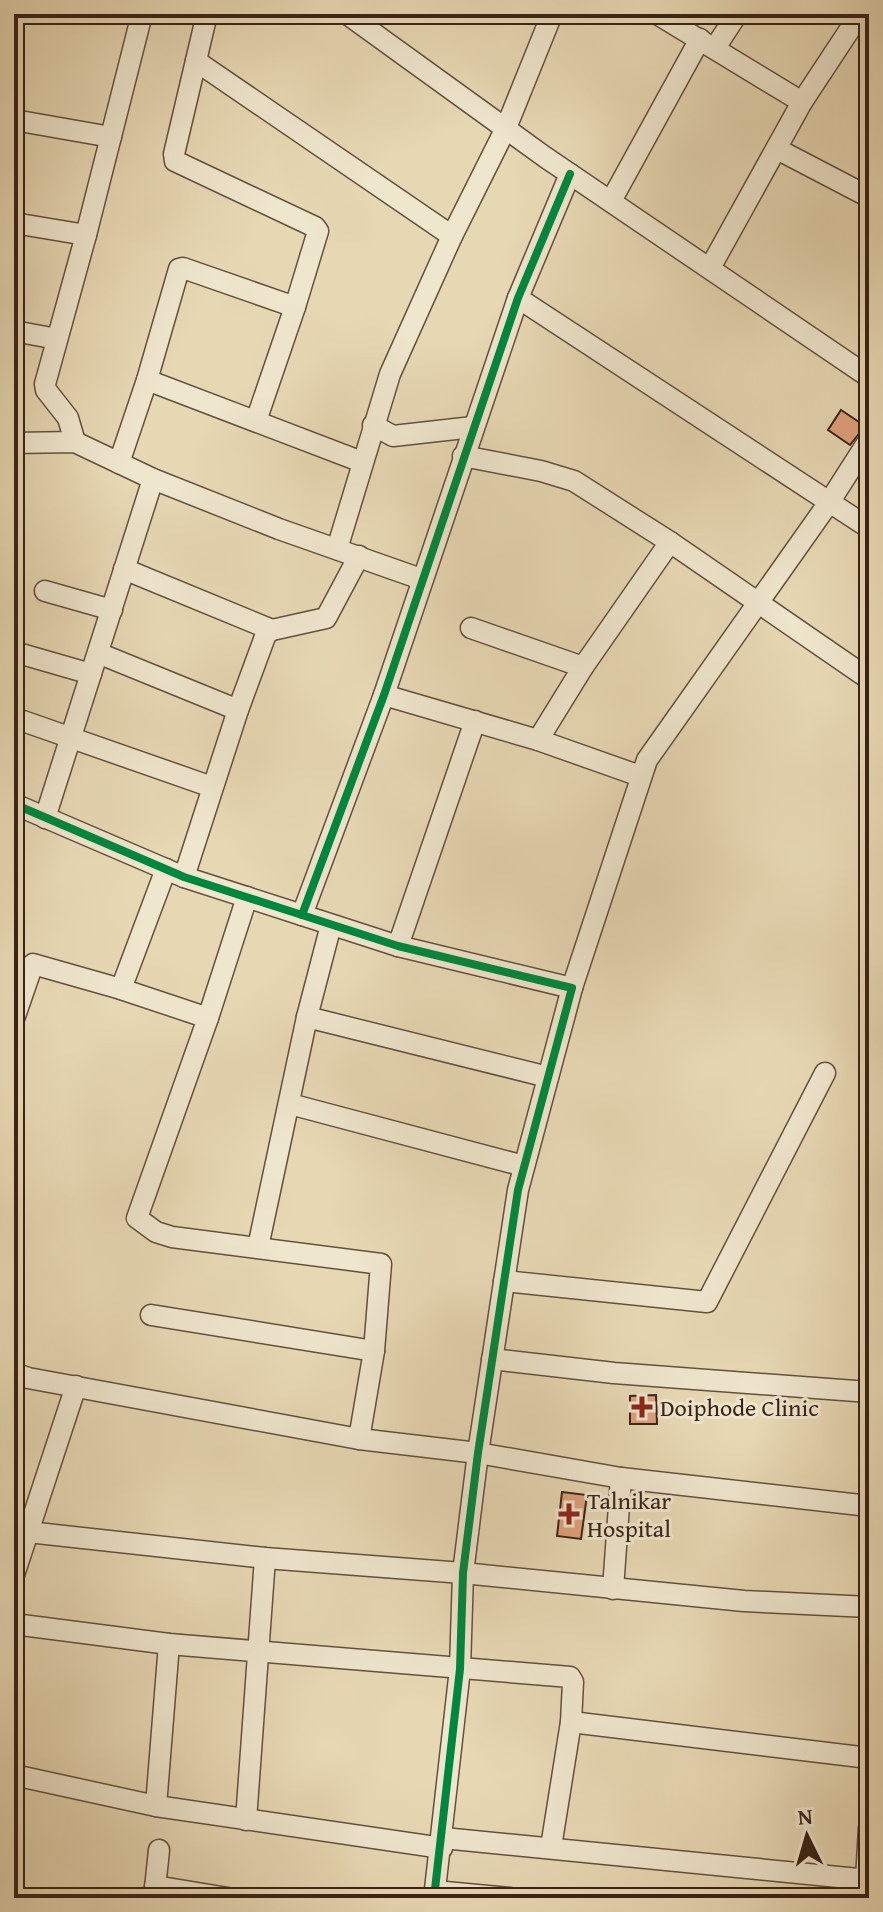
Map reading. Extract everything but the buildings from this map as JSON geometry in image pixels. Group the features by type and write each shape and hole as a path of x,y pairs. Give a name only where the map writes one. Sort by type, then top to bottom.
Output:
{"street":[{"path":"207,14 174,154 175,161 317,229 295,307 256,421"},
{"path":"347,14 570,174 869,377"},
{"path":"337,549 390,374 452,236 506,128 552,14"},
{"path":"657,14 802,102"},
{"path":"611,201 707,44 737,14"},
{"path":"710,268 802,102 860,14"},
{"path":"75,442 68,418 45,386 111,137 138,16"},
{"path":"196,61 452,236"},
{"path":"14,120 111,137"},
{"path":"777,149 869,197"},
{"path":"302,915 384,695 518,298 570,174"},
{"path":"14,223 86,235"},
{"path":"119,463 180,268 295,307"},
{"path":"518,298 869,528"},
{"path":"14,331 57,339"},
{"path":"147,380 362,462"},
{"path":"373,425 393,436 473,427"},
{"path":"510,1898 435,1895 460,1669 463,1573 518,1190 572,988 640,776 654,748 830,501 869,440"},
{"path":"14,443 75,442 153,479 421,579"},
{"path":"463,456 565,478 670,542 869,679"},
{"path":"45,818 153,479"},
{"path":"538,740 583,667 670,542"},
{"path":"121,989 212,787 265,637 272,630 326,618 359,556"},
{"path":"124,569 272,630"},
{"path":"45,591 112,610"},
{"path":"471,628 583,667"},
{"path":"18,653 91,674"},
{"path":"98,653 238,710"},
{"path":"384,695 538,740 640,776"},
{"path":"23,721 212,787"},
{"path":"398,946 475,721"},
{"path":"14,804 175,873 331,925 398,946 572,988"},
{"path":"247,897 137,1218 156,1232 172,1237 381,1264 374,1351 359,1439"},
{"path":"258,1247 307,1017 331,925"},
{"path":"14,1019 32,964 208,1018"},
{"path":"307,1017 548,1077"},
{"path":"504,1281 707,1302 825,1073"},
{"path":"290,1104 524,1166"},
{"path":"151,1315 374,1351"},
{"path":"492,1359 614,1373 869,1392"},
{"path":"14,1373 359,1439 478,1453 621,1478 869,1506"},
{"path":"14,1575 76,1386"},
{"path":"613,1589 621,1478"},
{"path":"28,1532 265,1558 463,1573 744,1601 869,1607"},
{"path":"246,1820 265,1558"},
{"path":"14,1624 169,1644 570,1677 573,1682 571,1722 551,1847"},
{"path":"156,1806 169,1644"},
{"path":"571,1722 869,1758"},
{"path":"14,1775 156,1806 246,1820 442,1843 551,1847 868,1880 869,1828"},
{"path":"159,1850 154,1892 228,1898"}],"cycle path":[{"path":"14,804 184,877 302,915 384,695 518,298 570,174"},
{"path":"302,915 398,946 572,988 518,1190 478,1453 463,1573 460,1669 434,1898"}],"place":[{"name":"Doiphode Clinic","path":"642,1407"},
{"name":"Talnikar Hospital","path":"569,1514"}]}
